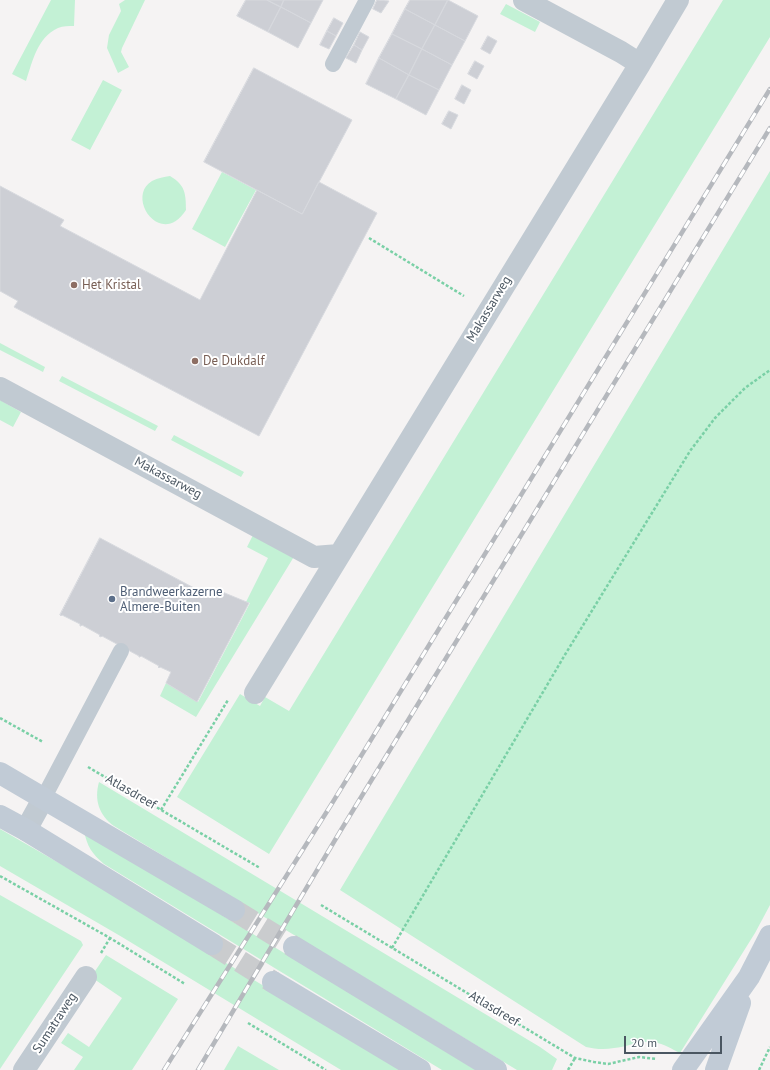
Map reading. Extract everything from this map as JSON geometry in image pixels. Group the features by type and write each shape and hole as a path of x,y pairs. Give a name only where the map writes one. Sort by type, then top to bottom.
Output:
{"main road":[{"path":"0,773 234,910"},
{"path":"0,816 26,830 212,944"},
{"path":"716,1070 749,977 770,936"},
{"path":"294,947 496,1070"},
{"path":"683,1070 749,977"},
{"path":"273,982 420,1070"}],"street":[{"path":"524,0 640,64"},
{"name":"Makassarweg","path":"255,693 678,0"},
{"name":"Makassarweg","path":"0,388 314,557 339,555"},
{"path":"26,830 43,799"},
{"name":"Sumatraweg","path":"24,1070 86,977"}],"lane":[{"path":"333,64 367,0"},
{"path":"43,799 121,651"}],"path":[{"path":"369,238 463,296 489,310"},
{"path":"392,948 562,660 690,451 720,413 745,388 770,370"},
{"name":"Atlasdreef","path":"0,718 155,806 260,868"},
{"path":"0,876 110,938 185,984"},
{"name":"Atlasdreef","path":"321,905 575,1058 608,1064 640,1057 660,1060"},
{"path":"248,1023 326,1070"},
{"path":"759,1070 770,1047"},
{"path":"568,1070 575,1058"}],"green space":[{"path":"51,0 75,0 74,26 64,26 58,28 45,38 37,50 26,81 12,74"},
{"path":"125,0 145,0 121,52 129,67 118,73 107,48 109,35 121,11 119,4"},
{"path":"723,0 770,0 770,37 269,854 177,797 240,694 260,706 265,697 289,711"},
{"path":"506,4 540,22 535,32 500,14"},
{"path":"103,80 122,90 90,150 71,140"},
{"path":"770,171 770,905 755,933 680,1053 654,1042 639,1043 607,1049 586,1047 340,890"},
{"path":"222,172 256,190 225,247 192,229"},
{"path":"170,176 182,186 184,190 186,210 176,221 166,224 157,222 150,216 144,207 142,198 145,188 152,181"},
{"path":"0,343 45,367 43,372 0,350"},
{"path":"62,376 158,426 155,431 59,381"},
{"path":"0,400 21,412 13,427 0,420"},
{"path":"174,435 244,472 241,477 171,440"},
{"path":"254,533 295,555 196,717 160,696 166,683 198,702 250,603 246,602 268,558 247,547"},
{"path":"99,782 540,1047 557,1059 552,1070 517,1070 114,826 101,812 99,807 97,795"},
{"path":"0,829 106,890 402,1070 341,1070 122,937 0,866"},
{"path":"84,831 476,1070 442,1070 104,864 96,857 91,849"},
{"path":"0,895 81,941 83,945 0,1069"},
{"path":"106,955 178,999 132,1070 74,1070 83,1057 61,1043 68,1033 89,1047 122,998 91,977"},
{"path":"238,1046 279,1070 224,1070"}],"building":[{"path":"246,0 267,0 281,7 268,32 237,16"},
{"path":"267,0 284,0 281,7"},
{"path":"284,0 323,0 311,23 281,7"},
{"path":"377,0 389,1 381,13 373,9"},
{"path":"410,0 448,0 435,25 405,9"},
{"path":"448,0 478,16 465,41 435,25"},
{"path":"281,7 311,23 298,48 268,32"},
{"path":"405,9 435,25 422,49 392,34"},
{"path":"334,18 343,23 336,36 327,31"},
{"path":"435,25 465,41 452,65 422,49"},
{"path":"327,31 336,36 329,49 320,45"},
{"path":"360,32 369,37 362,50 354,45"},
{"path":"392,34 422,49 409,75 379,58"},
{"path":"488,36 497,41 490,54 481,49"},
{"path":"354,45 362,50 356,63 346,58"},
{"path":"422,49 452,65 439,90 409,75"},
{"path":"379,58 409,75 396,99 366,84"},
{"path":"475,61 484,66 477,79 468,74"},
{"path":"254,68 352,120 302,214 204,162"},
{"path":"409,75 439,90 426,115 396,99"},
{"path":"462,85 471,90 464,104 455,99"},
{"path":"449,111 458,115 451,129 442,124"},
{"path":"319,182 377,213 259,436 14,307 18,301 0,291 0,186 64,220 60,226 200,300 257,190 302,214"},
{"path":"100,538 211,597 215,589 249,603 197,702 166,683 171,672 160,667 159,668 159,666 141,656 139,657 102,636 99,636 100,635 82,625 80,626 80,624 60,615"}],"tunnel":[{"path":"234,910 294,947"},
{"path":"212,944 273,982"}],"railway":[{"path":"164,1070 331,805 770,89"},
{"path":"198,1070 341,830 770,128"}],"place":[{"name":"Het Kristal","path":"74,285"},
{"name":"De Dukdalf","path":"195,361"},
{"name":"Brandweerkazerne Almere-Buiten","path":"112,599"}]}
